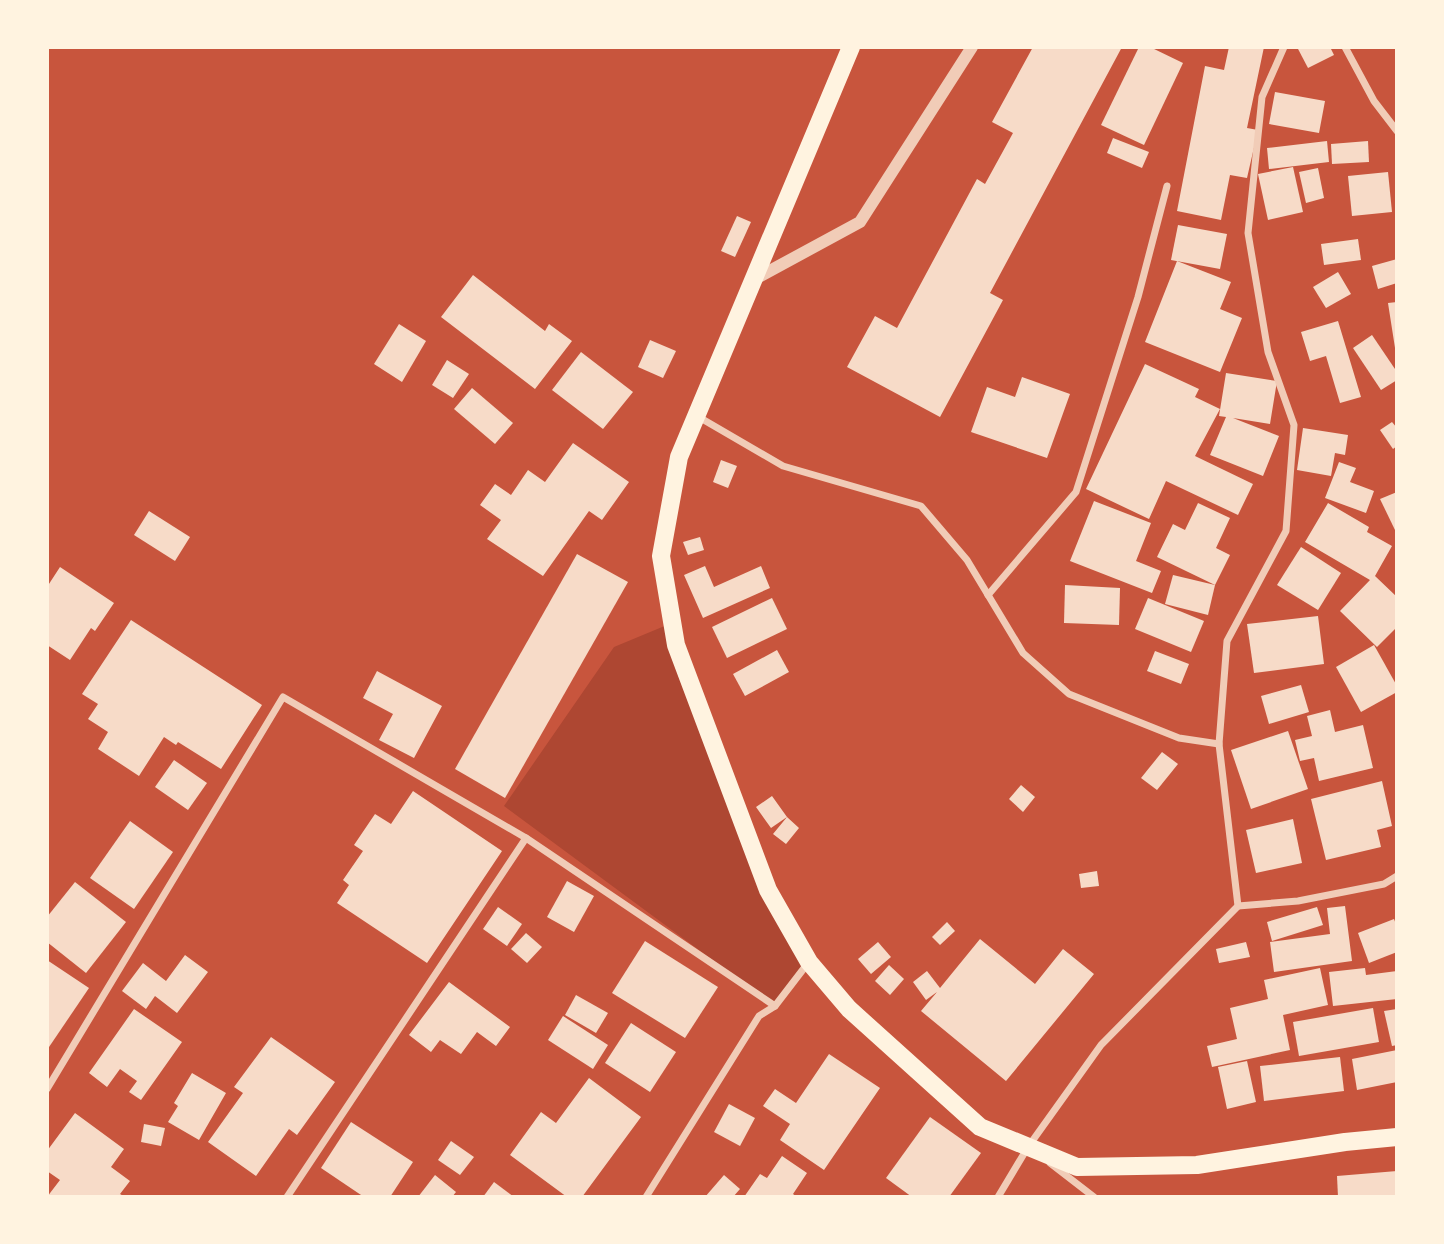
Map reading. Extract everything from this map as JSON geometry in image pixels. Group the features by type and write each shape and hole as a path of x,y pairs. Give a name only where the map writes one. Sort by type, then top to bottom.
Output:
{"main road":[{"path":"851,47 679,457 661,556 676,645 768,890 809,962 849,1009 980,1127 1077,1167 1197,1165 1345,1142 1397,1137"}],"street":[{"path":"752,280 860,222 972,47"},
{"path":"1238,906 1219,744 1227,641 1286,531 1294,425 1268,352 1248,233 1262,97 1284,47"},
{"path":"1345,47 1374,101 1397,131"},
{"path":"988,595 1076,492 1139,297 1167,186"},
{"path":"696,415 783,466 921,506 967,560 1023,653 1069,694 1179,738 1219,744"},
{"path":"47,1089 284,697 526,838 775,1006"},
{"path":"287,1197 526,838"},
{"path":"998,1197 1028,1147 1101,1045 1238,906 1298,901 1384,884 1397,876"},
{"path":"646,1197 759,1016 775,1006 809,962"},
{"path":"1028,1147 1094,1197"}],"shaded area":[{"path":"667,625 768,890 809,962 775,1006 504,806 614,647"}],"building":[{"path":"1033,47 1122,47 990,293 1003,300 940,417 847,367 875,316 897,328 977,179 985,184 1013,133 992,122"},
{"path":"1139,47 1150,47 1183,63 1144,145 1101,125"},
{"path":"1229,47 1264,47 1247,128 1258,130 1247,178 1230,175 1221,220 1177,211 1205,66 1224,70"},
{"path":"1297,47 1330,47 1334,55 1308,68"},
{"path":"1275,92 1325,101 1319,133 1269,124"},
{"path":"1113,138 1149,152 1142,168 1107,153"},
{"path":"1327,141 1329,162 1269,169 1267,148"},
{"path":"1368,141 1369,162 1332,164 1331,144"},
{"path":"1293,167 1303,212 1268,220 1258,174"},
{"path":"1318,168 1324,198 1306,203 1299,172"},
{"path":"1388,172 1392,212 1352,216 1348,176"},
{"path":"737,216 751,222 735,257 721,251"},
{"path":"1178,225 1227,234 1220,269 1171,260"},
{"path":"1358,239 1361,260 1324,265 1321,244"},
{"path":"1397,259 1397,283 1378,289 1372,266"},
{"path":"1177,261 1231,282 1220,309 1242,318 1220,372 1145,342"},
{"path":"1338,272 1351,294 1326,308 1313,287"},
{"path":"473,275 545,331 549,324 572,341 535,389 441,317"},
{"path":"1397,302 1397,348 1395,348 1388,303"},
{"path":"1338,321 1361,397 1340,403 1326,356 1310,361 1301,332"},
{"path":"399,324 426,341 402,382 374,364"},
{"path":"1372,335 1397,372 1397,380 1381,390 1353,348"},
{"path":"650,340 676,351 663,378 638,367"},
{"path":"581,352 633,392 603,429 552,390"},
{"path":"447,360 469,374 453,398 432,385"},
{"path":"1145,364 1199,389 1195,397 1220,409 1195,456 1253,484 1238,515 1166,481 1149,519 1086,489"},
{"path":"1226,373 1277,381 1270,424 1233,418 1279,436 1263,476 1210,455 1226,417 1219,416"},
{"path":"1022,377 1070,394 1047,458 971,432 987,387 1015,397"},
{"path":"472,388 513,423 495,444 454,409"},
{"path":"1392,422 1397,428 1397,446 1393,449 1380,430"},
{"path":"1303,428 1348,435 1345,455 1335,453 1331,476 1297,470"},
{"path":"573,443 629,482 602,520 589,511 543,576 487,539 501,520 480,505 495,484 511,495 528,470 545,482"},
{"path":"721,460 737,466 728,488 713,482"},
{"path":"1339,462 1356,468 1350,482 1374,491 1366,513 1325,498"},
{"path":"1397,492 1397,530 1395,530 1380,499"},
{"path":"1094,501 1151,523 1136,561 1161,571 1152,593 1070,561"},
{"path":"1198,503 1230,518 1216,548 1230,555 1215,585 1157,557 1173,524 1185,530"},
{"path":"1328,503 1369,527 1367,532 1392,546 1375,576 1397,597 1397,627 1377,647 1340,611 1370,580 1305,542"},
{"path":"149,511 190,537 175,561 134,535"},
{"path":"700,537 704,550 688,555 683,542"},
{"path":"1301,547 1341,573 1318,610 1277,585"},
{"path":"577,554 628,582 505,798 455,769"},
{"path":"705,566 714,587 761,566 770,588 703,618 684,575"},
{"path":"60,567 114,603 95,631 91,628 70,660 47,645 47,587"},
{"path":"1173,575 1215,585 1208,615 1165,604"},
{"path":"1065,585 1120,588 1119,625 1064,623"},
{"path":"772,598 787,629 727,658 712,627"},
{"path":"1148,598 1204,621 1191,652 1135,629"},
{"path":"1318,616 1324,664 1254,673 1247,624"},
{"path":"131,620 262,705 221,769 178,742 176,745 164,737 139,776 98,749 108,732 88,719 98,704 82,694"},
{"path":"1374,645 1397,686 1397,692 1361,712 1336,667"},
{"path":"777,650 789,672 745,696 733,674"},
{"path":"1155,651 1189,664 1181,684 1147,671"},
{"path":"377,671 442,706 414,758 379,740 393,714 363,698"},
{"path":"1301,685 1309,712 1269,724 1261,696"},
{"path":"1330,710 1335,732 1363,725 1373,768 1319,781 1314,758 1300,761 1295,740 1312,736 1307,716"},
{"path":"1288,731 1308,789 1251,809 1231,750"},
{"path":"1162,752 1178,764 1157,790 1141,778"},
{"path":"174,760 207,783 188,810 155,787"},
{"path":"1382,781 1392,826 1377,830 1381,847 1326,860 1311,799"},
{"path":"1021,785 1035,797 1023,812 1009,799"},
{"path":"413,791 502,851 427,963 337,903 349,885 343,880 363,851 354,845 375,814 391,824"},
{"path":"772,796 787,817 771,828 756,807"},
{"path":"787,817 799,828 786,844 773,834"},
{"path":"1293,819 1302,863 1256,873 1246,830"},
{"path":"130,821 173,852 134,909 90,878"},
{"path":"1097,871 1099,886 1081,888 1079,874"},
{"path":"567,881 594,896 574,932 547,917"},
{"path":"75,882 126,922 86,973 47,942 47,917"},
{"path":"1345,906 1352,961 1274,972 1270,942 1330,934 1327,908"},
{"path":"498,907 522,924 507,946 483,929"},
{"path":"1317,907 1323,925 1272,941 1267,922"},
{"path":"1394,919 1397,927 1397,952 1369,963 1358,933"},
{"path":"947,922 955,931 940,945 932,937"},
{"path":"526,933 542,947 527,963 511,949"},
{"path":"980,939 1035,984 1063,949 1094,974 1006,1081 921,1011 937,992 926,1000 913,982 927,971 940,988"},
{"path":"645,941 718,987 685,1038 612,993"},
{"path":"878,942 891,957 871,974 858,959"},
{"path":"1246,942 1250,957 1219,963 1216,949"},
{"path":"185,955 208,972 177,1013 155,996 146,1009 122,991 143,963 166,981"},
{"path":"47,960 89,988 47,1050"},
{"path":"889,965 904,979 890,995 875,981"},
{"path":"1320,968 1328,1005 1283,1015 1290,1050 1212,1067 1207,1046 1237,1039 1230,1008 1268,999 1264,980"},
{"path":"1365,968 1366,975 1397,971 1397,999 1333,1006 1329,972"},
{"path":"449,982 510,1027 496,1046 477,1032 461,1054 440,1040 431,1052 409,1035"},
{"path":"576,995 608,1013 596,1033 565,1015"},
{"path":"1373,1008 1379,1042 1299,1056 1293,1022"},
{"path":"134,1009 182,1042 141,1100 129,1092 137,1081 120,1069 107,1087 89,1073"},
{"path":"1397,1009 1397,1045 1392,1046 1384,1011"},
{"path":"563,1016 608,1045 593,1069 548,1040"},
{"path":"631,1023 676,1052 650,1092 605,1063"},
{"path":"271,1037 335,1082 297,1135 289,1129 256,1176 208,1142 243,1093 234,1087"},
{"path":"1397,1050 1397,1082 1357,1090 1352,1059"},
{"path":"829,1054 880,1088 824,1170 780,1140 790,1124 763,1106 775,1089 796,1103"},
{"path":"1340,1057 1344,1091 1264,1101 1260,1066"},
{"path":"1247,1061 1256,1102 1227,1109 1218,1067"},
{"path":"192,1073 226,1093 199,1140 168,1122 178,1106 174,1103"},
{"path":"589,1078 641,1117 582,1197 567,1197 510,1155 541,1112 556,1123"},
{"path":"729,1104 755,1118 740,1146 714,1132"},
{"path":"75,1113 124,1149 111,1167 130,1181 120,1194 125,1197 47,1197 60,1180 47,1171 47,1151"},
{"path":"930,1117 981,1153 949,1197 912,1197 886,1178"},
{"path":"351,1122 413,1162 390,1197 364,1197 321,1168"},
{"path":"144,1124 165,1128 161,1146 141,1142"},
{"path":"451,1141 474,1157 460,1175 438,1160"},
{"path":"782,1156 807,1173 793,1194 797,1197 744,1197 760,1174 767,1178"},
{"path":"1397,1171 1397,1195 1338,1197 1337,1176"},
{"path":"435,1175 456,1192 452,1197 418,1197"},
{"path":"724,1175 740,1189 733,1197 705,1197"},
{"path":"494,1182 514,1197 483,1197"}]}
